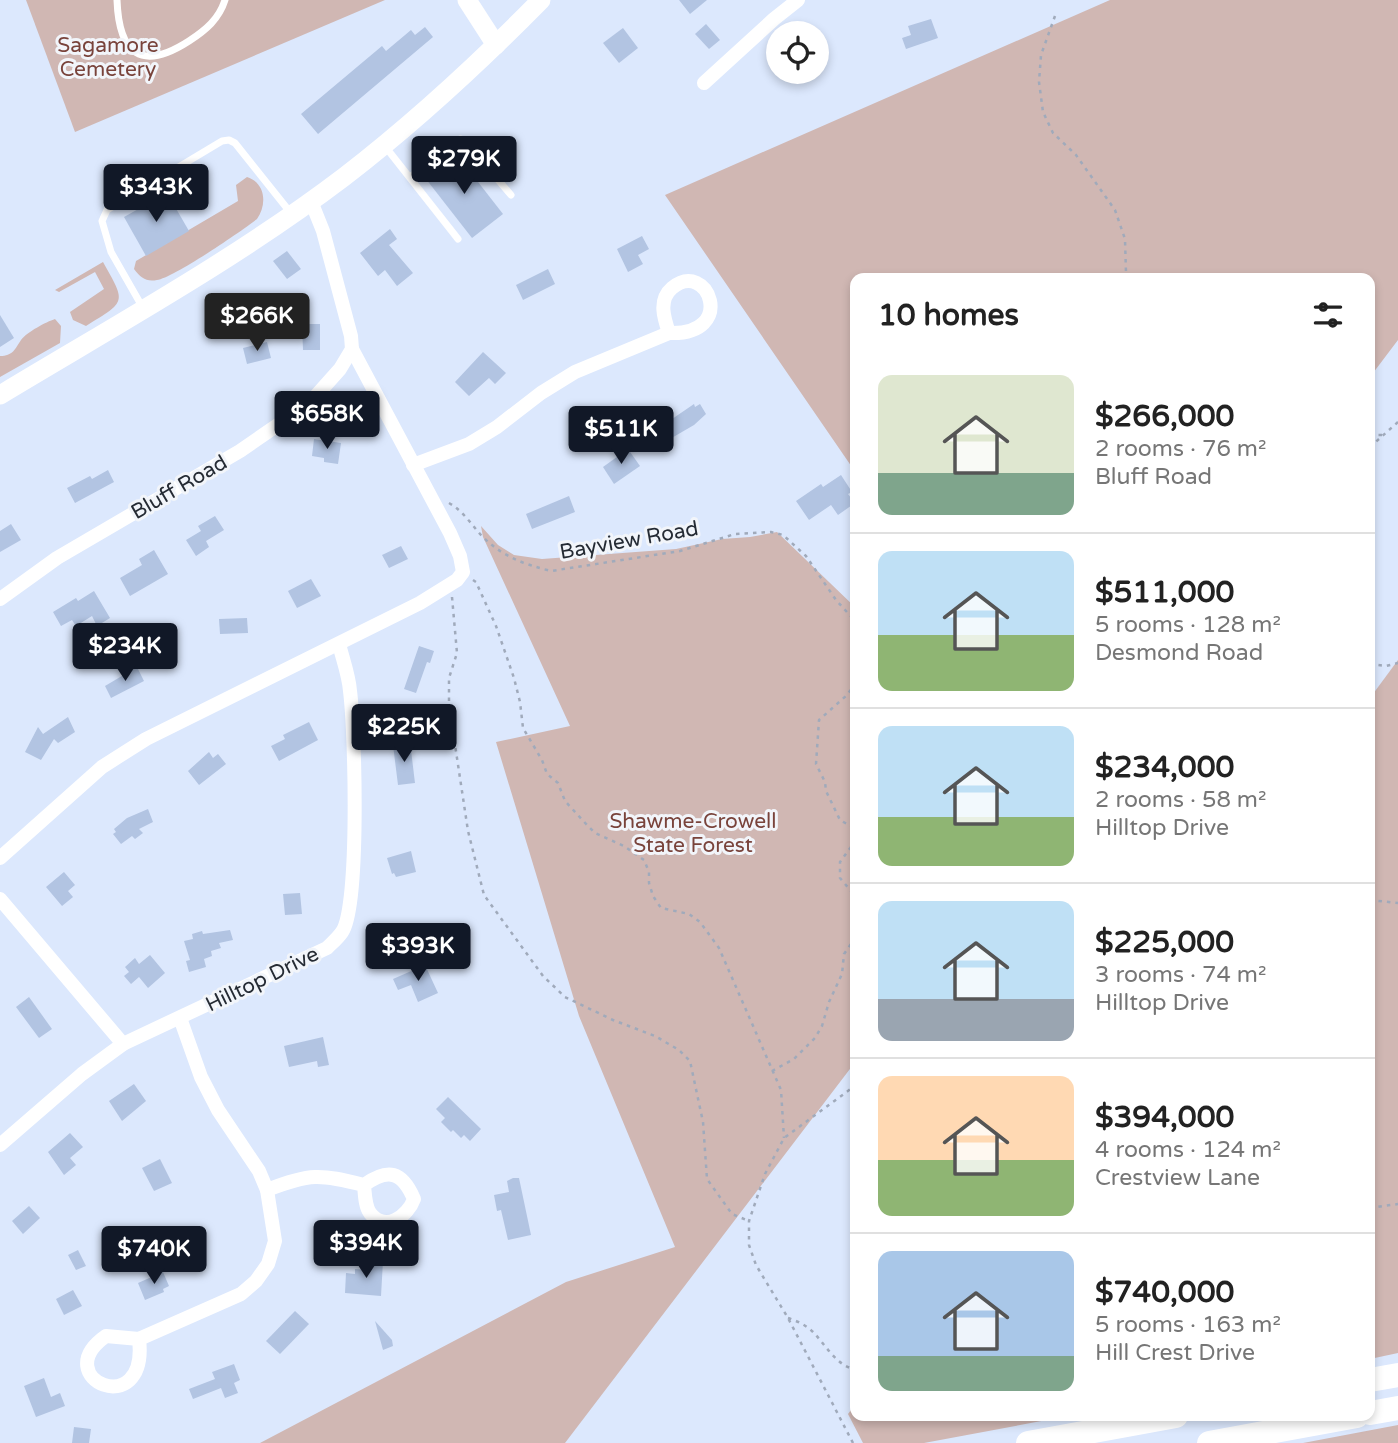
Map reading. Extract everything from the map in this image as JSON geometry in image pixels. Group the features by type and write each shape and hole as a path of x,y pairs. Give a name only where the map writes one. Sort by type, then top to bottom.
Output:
{"highway":[{"path":"1375,1379 1398,1375"},
{"path":"1375,1412 1398,1408"},
{"path":"1028,1443 1149,1421"},
{"path":"1209,1443 1330,1421"}],"main road":[{"path":"467,0 496,45"},
{"path":"0,395 221,262 311,201 384,145 496,45 541,0"}],"street":[{"path":"704,83 774,19 799,0"},
{"path":"0,858 102,767 146,739 420,604 463,572 460,556 432,499 352,349 351,336 323,231 311,201"},
{"path":"414,465 469,444 575,372 669,333"},
{"name":"Bluff Road","path":"0,599 57,558 240,451 301,409 328,384 352,349"},
{"name":"Hilltop Drive","path":"0,1145 82,1074 123,1044 327,948 343,932 350,902 354,846 354,773 350,690 339,644"},
{"path":"0,899 123,1044"},
{"path":"139,1339 240,1294 256,1281 268,1265 275,1241 267,1190 201,1077 180,1018"},
{"path":"267,1190 300,1177 330,1177 364,1185"}],"lane":[{"path":"117,0 118,25 127,44 139,54 157,58 179,47 215,20 225,0"},
{"path":"411,177 456,139 460,139 464,140 511,195"},
{"path":"144,309 111,252 102,221 107,211 222,141 229,141 235,143 292,214"},
{"path":"384,145 458,239"}],"path":[{"path":"1055,16 1041,55 1039,82 1043,112 1053,133 1076,155 1115,210 1125,239 1126,273"},
{"path":"1375,443 1398,422"},
{"path":"1375,435 1384,435"},
{"name":"Bayview Road","path":"432,499 445,500 457,508 483,537 505,556 551,571 680,551 735,534 783,535 806,556 850,615"},
{"path":"749,1221 732,1214 707,1179 703,1122 690,1061 679,1050 655,1036 565,997 543,976 484,895 468,831 449,705 449,678 457,653 455,580 476,582 514,678 523,729 547,774 558,783 565,801 595,833 624,846 644,860 653,896 661,908 689,914 700,922 719,948 780,1090 784,1138"},
{"path":"1375,665 1386,666 1398,663"},
{"path":"850,691 819,720 816,764 841,820 850,826"},
{"path":"850,847 840,862 840,878 850,890"},
{"path":"1375,900 1398,902"},
{"path":"772,1071 794,1059 816,1038 842,975 844,954 850,945"},
{"path":"850,1089 784,1138 765,1174 749,1221 749,1245 756,1265 788,1318 853,1443"},
{"path":"1375,1207 1398,1204"},
{"path":"788,1318 811,1330 842,1364 850,1368"}],"green space":[{"name":"Sagamore Cemetery","path":"26,0 385,0 75,132"},
{"path":"1110,0 1398,0 1398,340 1375,370 1375,273 850,273 850,464 665,195"},
{"path":"247,177 258,184 263,195 257,219 165,277 157,280 144,279 134,269 136,261 238,201 236,185"},
{"path":"103,262 116,286 118,300 109,311 86,326 73,320 70,312 104,289 95,272 59,292 55,290"},
{"path":"55,319 61,326 60,343 0,377 0,356 11,353 28,334"},
{"name":"Shawme-Crowell State Forest","path":"481,526 498,545 514,555 542,559 676,549 722,539 777,532 850,602 850,1069 565,1443 260,1443 566,1282 675,1247 579,1016 496,742 570,726 483,537"},
{"path":"1398,660 1398,1353 1375,1358 1375,691"},
{"path":"852,1421 1041,1421 924,1443 863,1443"},
{"path":"1398,1425 1398,1443 1303,1443"}],"building":[{"path":"679,0 707,0 690,14"},
{"path":"931,19 938,38 906,49 902,38 911,35 908,26"},
{"path":"706,24 720,40 709,49 695,34"},
{"path":"425,27 433,37 318,134 301,114 382,46 386,51 411,30 415,35"},
{"path":"623,28 638,48 619,63 603,43"},
{"path":"457,155 503,214 472,238 426,179"},
{"path":"167,193 189,231 146,256 124,217"},
{"path":"390,229 397,239 389,245 413,273 397,286 385,270 378,276 360,253"},
{"path":"642,236 649,249 638,255 643,264 628,272 617,249"},
{"path":"287,251 301,269 287,279 273,261"},
{"path":"548,269 555,284 523,300 516,285"},
{"path":"0,315 14,338 0,347"},
{"path":"302,324 320,324 320,350 303,350"},
{"path":"267,342 271,358 247,364 243,348"},
{"path":"483,352 506,373 495,384 489,378 469,396 455,382"},
{"path":"694,404 695,407 700,404 706,414 694,425 663,443 656,430"},
{"path":"314,439 341,443 338,464 324,462 324,458 312,456"},
{"path":"628,449 640,466 614,484 603,467"},
{"path":"108,470 114,482 75,503 67,488"},
{"path":"841,475 850,489 850,507 838,515 831,505 809,520 796,501 821,484 823,487"},
{"path":"569,496 575,512 532,529 526,514"},
{"path":"215,516 224,530 206,541 209,547 196,556 186,540 201,531 198,526"},
{"path":"11,524 21,540 0,552 0,531"},
{"path":"401,546 408,559 389,568 382,555"},
{"path":"154,550 168,574 130,596 120,578 142,565 139,559"},
{"path":"311,579 321,596 297,608 288,591"},
{"path":"94,591 110,618 97,626 92,616 76,626 72,620 61,626 53,612"},
{"path":"247,618 248,633 220,634 219,619"},
{"path":"419,646 434,651 430,663 427,662 416,693 404,689"},
{"path":"137,667 144,681 111,698 105,686"},
{"path":"68,717 75,732 58,743 54,739 41,760 25,752 38,727 43,734"},
{"path":"309,722 318,740 279,761 271,746 285,739 283,735"},
{"path":"410,742 415,783 398,785 393,745"},
{"path":"209,752 213,758 218,754 226,764 199,785 188,771"},
{"path":"148,809 153,822 139,829 143,833 135,839 132,836 121,844 113,834 116,832 114,829 127,818"},
{"path":"411,851 416,872 396,877 392,874 387,858"},
{"path":"64,872 75,885 68,891 73,897 62,906 46,887"},
{"path":"300,893 302,914 285,915 283,894"},
{"path":"230,930 233,940 219,943 221,948 211,951 212,956 204,959 206,967 189,972 186,961 190,960 184,941 193,939 192,934 202,931 203,934"},
{"path":"150,955 165,973 148,988 139,977 131,984 124,976 129,972 125,967 135,958 139,964"},
{"path":"425,965 438,993 418,1002 411,985 398,990 393,979"},
{"path":"29,997 52,1029 39,1038 16,1007"},
{"path":"323,1037 329,1065 318,1067 317,1061 289,1067 284,1046"},
{"path":"134,1084 146,1101 122,1121 109,1101"},
{"path":"448,1097 481,1129 470,1141 464,1135 461,1138 453,1130 451,1132 441,1122 445,1118 436,1109"},
{"path":"70,1133 83,1147 70,1158 76,1165 64,1175 48,1152"},
{"path":"160,1159 172,1183 154,1191 142,1168"},
{"path":"519,1178 531,1235 508,1240 501,1210 497,1211 494,1195 509,1192 507,1181"},
{"path":"29,1206 40,1218 23,1234 12,1221"},
{"path":"78,1250 86,1266 76,1270 68,1255"},
{"path":"368,1260 383,1261 381,1296 345,1293 346,1273 355,1274 355,1269 367,1270"},
{"path":"163,1272 169,1286 163,1289 164,1292 145,1300 138,1283"},
{"path":"73,1290 82,1306 64,1315 56,1299"},
{"path":"295,1311 309,1324 280,1354 266,1341"},
{"path":"375,1321 392,1340 393,1346 383,1350"},
{"path":"234,1364 240,1380 234,1383 238,1393 225,1398 221,1388 193,1399 189,1389 215,1379 212,1372"},
{"path":"44,1378 51,1397 60,1393 65,1406 36,1417 24,1386"},
{"path":"74,1427 91,1429 89,1443 72,1443"}]}
